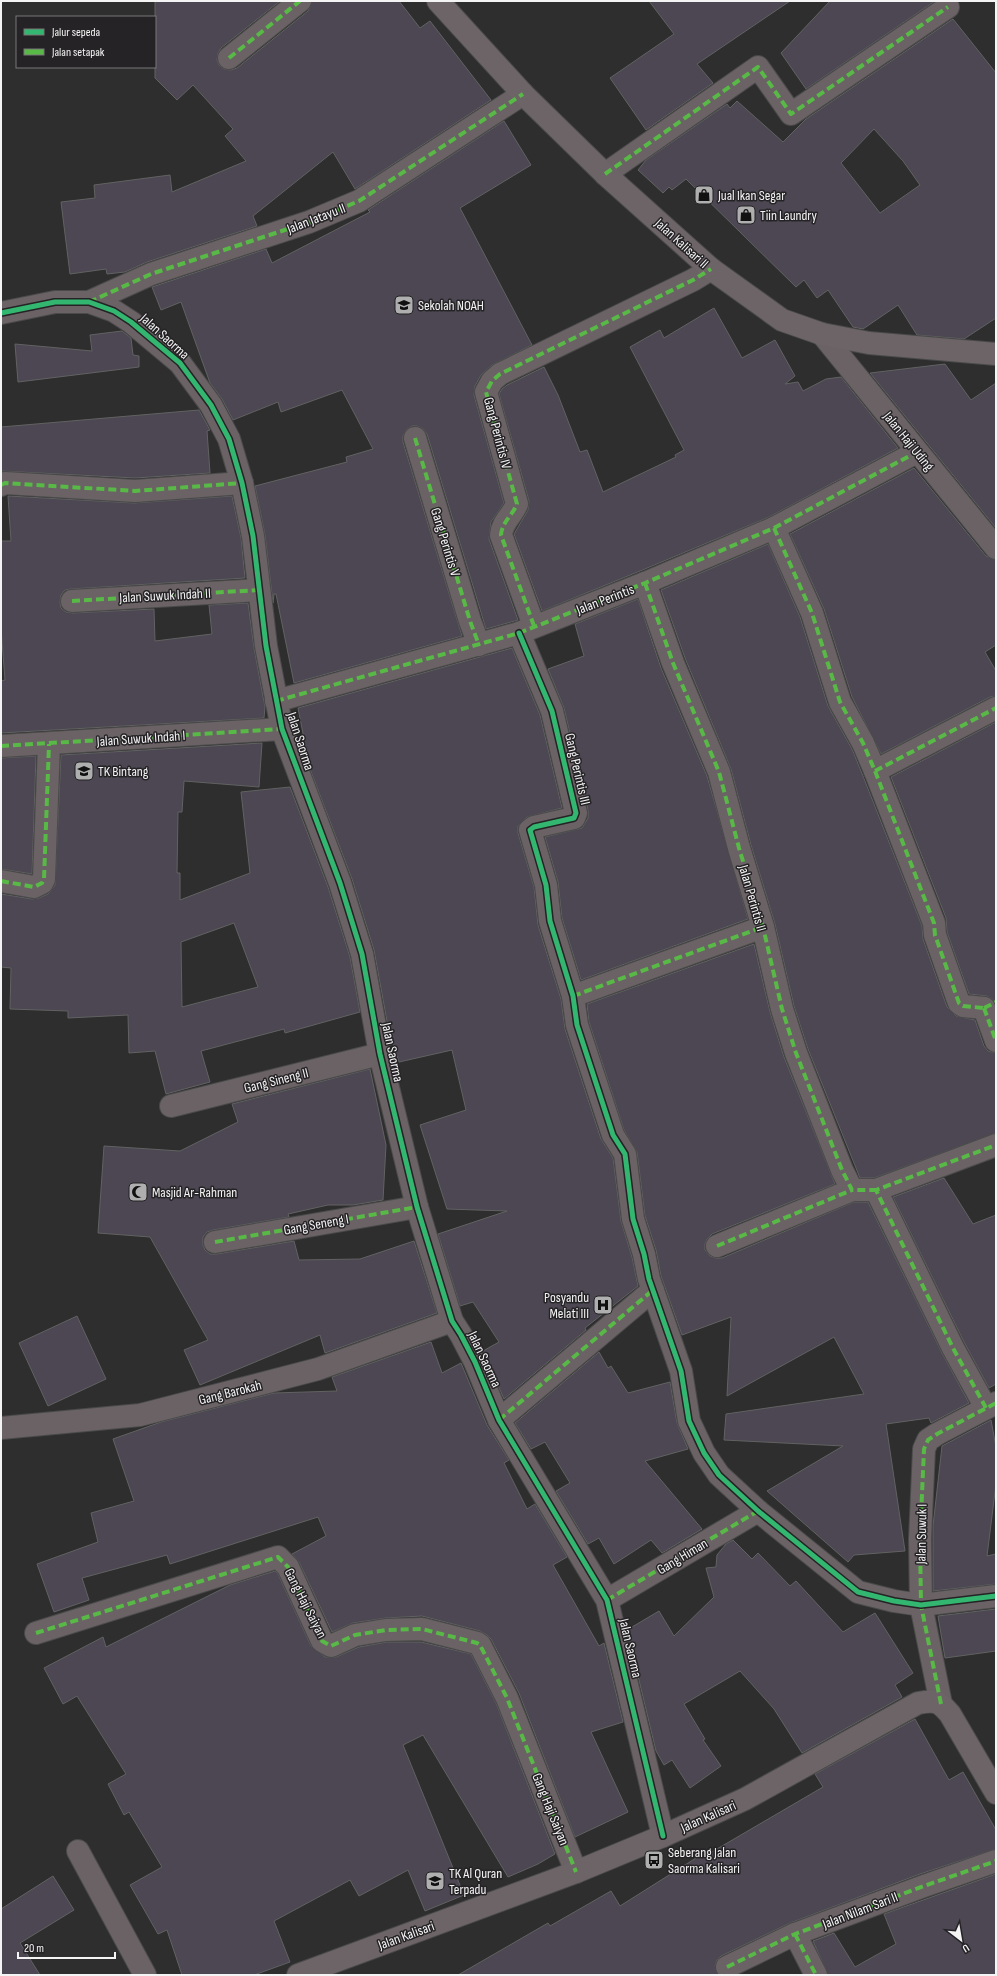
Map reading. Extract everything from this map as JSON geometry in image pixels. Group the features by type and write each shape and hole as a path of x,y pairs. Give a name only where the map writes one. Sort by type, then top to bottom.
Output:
{"street":[{"path":"229,58 300,1"},
{"name":"Jalan Kalisari II","path":"438,1 523,94 604,174 711,269 782,320 822,334 869,343 996,354"},
{"path":"604,174 758,67 791,114 948,7"},
{"name":"Jalan Jatayu II","path":"89,302 150,274 309,222 360,201 523,94"},
{"name":"Gang Perintis IV","path":"527,630 501,535 505,521 514,511 517,504 486,392 487,388 500,374 694,280 711,269"},
{"path":"1,313 55,302 89,302"},
{"name":"Jalan Saorma","path":"89,302 114,311 131,322 180,364 211,405 229,439 242,482 253,536 266,646 282,729 340,883 362,954 380,1054 417,1207 452,1321 475,1362 499,1420 607,1600 663,1836"},
{"name":"Jalan Haji Uding","path":"822,334 996,548"},
{"name":"Gang Perintis V","path":"415,438 470,621 479,645"},
{"name":"Jalan Perintis","path":"276,701 479,645 527,630 644,583 774,528 917,452"},
{"path":"1,485 5,483 135,491 242,482"},
{"path":"774,528 812,613 840,702 863,743 875,771 934,923 935,935 959,1003 963,1006 990,1005 996,1041"},
{"name":"Jalan Perintis II","path":"644,583 673,664 719,772 763,927 782,1010 796,1053 842,1170 852,1190"},
{"name":"Jalan Suwuk Indah II","path":"72,601 259,590"},
{"name":"Gang Perintis III","path":"527,630 552,711 576,813 574,818 534,827 530,830 546,885 550,921 573,996"},
{"path":"875,771 996,708"},
{"name":"Jalan Suwuk Indah I","path":"1,746 282,729"},
{"path":"1,881 34,887 42,883 49,744"},
{"path":"763,927 573,996 577,1025 610,1128 625,1154 633,1219 653,1290 681,1372 689,1421 704,1453 719,1475 758,1511 858,1592 894,1601 921,1605 996,1596"},
{"name":"Gang Sineng II","path":"171,1106 380,1054"},
{"path":"717,1246 852,1190 876,1190 996,1145"},
{"path":"876,1190 953,1348 991,1406"},
{"name":"Gang Seneng I","path":"215,1242 417,1207"},
{"path":"499,1420 653,1290"},
{"name":"Gang Barokah","path":"1,1428 140,1415 318,1369 452,1321"},
{"name":"Jalan Suwuk I","path":"942,1704 921,1605 920,1539 924,1449 928,1440 937,1434 991,1406"},
{"name":"Gang Himan","path":"607,1600 758,1511"},
{"name":"Gang Haji Saiyan","path":"36,1633 278,1557 288,1567 322,1641 331,1646 355,1635 386,1630 422,1629 477,1643 480,1645 507,1698 576,1872"},
{"name":"Jalan Kalisari","path":"298,1975 576,1872 663,1836 745,1799 918,1703 934,1701 942,1704"},
{"path":"942,1704 950,1714 996,1793"},
{"path":"78,1851 145,1975"},
{"name":"Jalan Nilam Sari II","path":"727,1967 795,1934 996,1861"},
{"path":"795,1934 816,1975"}],"building":[{"path":"155,1 280,1 221,48 218,53 217,60 219,65 224,69 231,70 237,68 308,11 312,1 399,1 420,28 430,21 491,100 355,189 333,152 253,216 257,226 147,262 125,272 107,274 106,269 70,274 61,202 95,198 94,185 170,175 172,192 246,161 225,136 233,129 193,85 177,100 155,78"},
{"path":"649,1 790,1 697,64 713,83 646,130 610,78 674,34"},
{"path":"830,1 935,1 806,89 781,53"},
{"path":"953,19 996,73 996,318 964,339 917,335 898,305 863,329 853,327 828,290 817,298 804,280 796,287 686,179 672,190 669,187 663,193 638,170 646,160 727,104 730,108 737,101 783,142 806,119","holes":["874,129 903,161 920,185 880,213 841,163"]},
{"path":"504,121 531,165 460,208 532,345 492,365 481,375 475,386 474,395 504,503 491,522 489,539 518,620 486,629 427,434 423,429 417,426 412,426 406,430 403,436 403,442 462,636 294,683 276,594 274,594 273,603 265,535 255,486 347,462 346,457 373,449 342,390 281,412 278,402 233,420 222,399 210,383 181,302 161,310 152,287 266,249 272,263 370,212 368,210"},
{"path":"714,308 742,358 775,340 795,376 785,384 798,382 803,391 826,379 841,377 898,448 769,517 542,611 514,534 528,510 529,501 499,394 507,385 544,367 558,395 580,452 587,450 603,492 676,457 675,455 684,450 630,347 660,330 664,338"},
{"path":"122,331 131,338 133,355 139,356 139,367 18,382 15,344 92,351 90,335"},
{"path":"945,364 971,400 996,383 996,528 870,373"},
{"path":"199,410 210,430 207,431 210,473 135,478 1,471 1,427"},
{"path":"914,468 986,556 996,560 996,645 985,652 996,671 996,696 990,697 881,754 852,697 824,609 790,534"},
{"path":"8,496 134,503 232,496 241,538 245,578 71,589 65,590 61,595 60,602 61,608 66,612 73,613 154,609 155,641 212,634 209,605 248,603 254,648 265,707 264,718 1,733 1,681 5,680 1,628 1,541 11,541"},
{"path":"768,544 800,617 828,706 852,749 922,926 923,939 947,1007 956,1016 975,1020 984,1046 988,1051 996,1053 996,1133 874,1178 860,1178 808,1049 794,1006 775,924 751,845 731,769 685,658 661,590"},
{"path":"638,599 661,668 707,776 748,919 581,980 562,918 558,882 545,837 582,828 588,818 588,810 564,708 548,669 584,656 575,624"},
{"path":"512,648 540,715 562,808 527,817 518,826 518,833 534,887 538,925 561,999 565,1029 601,1139 613,1158 621,1221 632,1257 638,1286 585,1328 586,1330 504,1399 483,1351 499,1342 473,1302 460,1306 438,1234 507,1211 447,1209 420,1125 466,1110 452,1050 399,1062 389,1032 374,950 352,879 310,769 298,708"},
{"path":"996,722 996,1004 987,996 969,994 947,932 946,918 891,777"},
{"path":"262,743 259,787 184,781 182,812 178,812 177,873 180,873 180,900 250,873 241,792 290,787 328,887 350,957 360,1012 285,1033 284,1029 201,1051 210,1082 166,1094 155,1051 129,1053 128,1015 68,1018 68,1011 10,1009 11,968 1,967 1,894 32,899 39,898 48,894 55,885 61,755","holes":["234,923 258,987 182,1007 181,942"]},
{"path":"36,756 32,874 1,869 1,758"},
{"path":"754,944 770,1012 784,1057 835,1184 712,1234 707,1239 705,1250 710,1256 722,1258 854,1202 868,1202 942,1353 969,1403 931,1423 929,1418 886,1424 905,1551 854,1555 848,1562 767,1491 843,1446 724,1440 726,1414 864,1394 834,1337 727,1396 731,1317 682,1335 661,1276 656,1250 645,1216 637,1152 624,1130 589,1022 587,1004"},
{"path":"370,1069 386,1145 383,1200 353,1205 328,1205 288,1214 289,1217 213,1230 207,1232 203,1237 203,1245 205,1250 210,1254 217,1254 294,1241 299,1260 360,1259 414,1241 437,1313 325,1353 320,1335 200,1385 184,1350 208,1340 150,1237 98,1233 104,1146 180,1151 238,1122 232,1104"},
{"path":"944,1178 973,1224 996,1215 996,1384 989,1388 964,1342 893,1197"},
{"path":"77,1316 106,1379 48,1406 19,1343"},
{"path":"431,1342 442,1373 461,1363 487,1425 509,1460 504,1463 527,1509 535,1504 567,1557 553,1565 599,1646 604,1643 623,1722 591,1732 628,1812 575,1837 519,1693 491,1639 487,1635 480,1631 422,1616 386,1618 353,1623 332,1632 299,1562 292,1554 326,1536 318,1517 170,1564 167,1555 82,1578 89,1600 54,1612 37,1564 98,1542 91,1513 134,1501 113,1439 161,1422 274,1393 337,1391 332,1377"},
{"path":"599,1352 608,1368 611,1366 628,1393 670,1382 677,1423 688,1449 645,1461 702,1529 662,1553 651,1540 614,1564 599,1538 588,1544 556,1491 570,1483 545,1442 531,1449 515,1423"},
{"path":"991,1420 996,1447 996,1484 987,1556 996,1554 996,1584 933,1591 933,1526 942,1446"},
{"path":"733,1540 752,1559 758,1553 790,1586 796,1581 843,1632 875,1613 913,1673 895,1685 902,1697 802,1753 774,1709 740,1671 684,1704 705,1739 703,1740 721,1766 690,1788 672,1760 664,1765 656,1751 627,1630 659,1611 674,1636 714,1597 706,1568 716,1567 717,1555 726,1544"},
{"path":"275,1571 278,1574 311,1646 325,1657 336,1657 359,1647 387,1642 421,1642 471,1654 496,1703 555,1854 538,1864 508,1877 423,1735 403,1745 464,1895 425,1911 408,1870 359,1896 350,1880 274,1921 290,1962 254,1975 182,1975 167,1930 158,1934 130,1885 162,1867 129,1812 124,1815 108,1784 126,1774 77,1696 63,1704 44,1668 103,1637 106,1647 230,1585"},
{"path":"996,1609 996,1651 945,1658 938,1616"},
{"path":"915,1719 949,1780 963,1772 996,1830 996,1849 920,1874 790,1923 721,1956 717,1960 715,1966 718,1975 458,1975 548,1923 550,1926 611,1891 620,1906 704,1853 705,1856 823,1787 815,1774"},
{"path":"996,1874 996,1975 828,1975 813,1941 834,1933 855,1967 896,1944 884,1914"},
{"path":"53,1876 74,1910 20,1943 40,1975 1,1975 1,1909"}],"marked path":[{"path":"229,58 300,1"},
{"path":"605,174 758,67 791,114 948,7"},
{"path":"89,302 151,274 309,222 359,201 523,94"},
{"path":"534,626 501,535 503,526 517,504 486,392 492,381 500,374 693,280 711,269"},
{"path":"415,438 470,621 479,645"},
{"path":"276,701 519,633 645,583 774,528 917,452"},
{"path":"1,485 5,483 135,491 242,483"},
{"path":"774,528 812,613 840,702 863,743 875,771 934,923 935,935 959,1003 963,1006 984,1008"},
{"path":"645,583 673,663 719,772 739,848 763,927 782,1009 796,1053 842,1170 852,1190 876,1190"},
{"path":"72,601 259,590"},
{"path":"875,771 996,708"},
{"path":"1,746 282,729"},
{"path":"1,881 34,887 42,883 44,879 49,744"},
{"path":"573,996 763,927"},
{"path":"984,1008 996,1002"},
{"path":"984,1008 996,1041"},
{"path":"986,1408 953,1348 876,1190 996,1145"},
{"path":"717,1246 852,1190"},
{"path":"215,1242 417,1207"},
{"path":"499,1420 653,1290"},
{"path":"941,1704 921,1605 920,1539 924,1449 928,1440 937,1434 996,1403"},
{"path":"607,1600 758,1511"},
{"path":"36,1633 278,1557 288,1567 322,1641 331,1646 355,1635 386,1630 422,1629 477,1643 480,1645 507,1698 576,1872"},
{"path":"727,1967 795,1934 996,1861"},
{"path":"795,1934 816,1975"}],"cycle path":[{"path":"1,313 55,302 89,302 114,311 131,322 180,363 211,405 229,439 242,483 253,536 266,646 282,729 340,883 362,954 380,1054 417,1207 452,1321 475,1362 499,1420 607,1600 663,1836"},
{"path":"519,633 552,711 576,813 574,818 534,827 530,830 546,885 550,921 573,996 577,1025 613,1135 625,1154 633,1219 644,1254 649,1279 681,1371 689,1421 704,1453 719,1475 758,1511 858,1592 894,1601 921,1605 996,1596"}],"place":[{"name":"Jual Ikan Segar","path":"704,195"},
{"name":"Tiin Laundry","path":"746,215"},
{"name":"Sekolah NOAH","path":"404,305"},
{"name":"TK Bintang","path":"84,771"},
{"name":"Masjid Ar-Rahman","path":"138,1192"},
{"name":"Posyandu Melati III","path":"603,1305"},
{"name":"Seberang Jalan Saorma Kalisari","path":"654,1860"},
{"name":"TK Al Quran Terpadu","path":"435,1881"}]}
